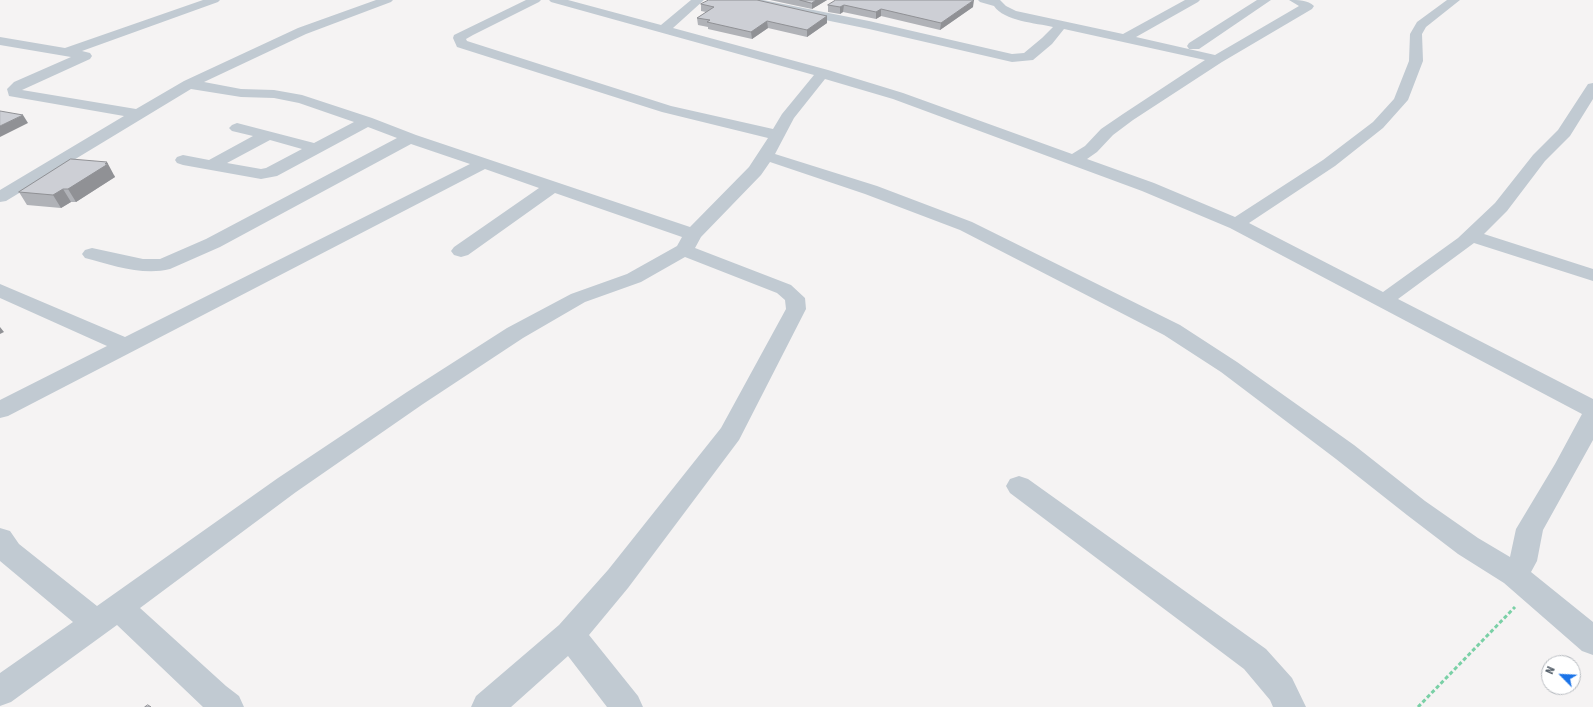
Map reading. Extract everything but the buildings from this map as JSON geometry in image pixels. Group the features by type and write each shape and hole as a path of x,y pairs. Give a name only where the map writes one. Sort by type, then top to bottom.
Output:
{"street":[{"path":"67,52 214,0"},
{"path":"0,197 189,84 267,47 387,0"},
{"path":"535,0 459,38 462,44 667,108 771,145 870,190 966,226 1172,330 1229,367 1345,452 1416,508 1468,546 1522,582 1593,641"},
{"path":"555,0 823,73 898,96 1148,187 1236,224 1593,408"},
{"path":"664,29 698,0"},
{"path":"747,0 1022,59 1028,57 1047,41 1061,25"},
{"path":"984,0 999,2 1006,12 1217,59"},
{"path":"1126,38 1194,0"},
{"path":"1194,46 1265,0"},
{"path":"1074,160 1092,149 1107,132 1217,59 1308,6 1295,0"},
{"path":"1236,224 1329,163 1378,125 1402,100 1416,61 1416,34 1421,25 1454,0"},
{"path":"813,15 826,7"},
{"path":"1208,25 1255,37"},
{"path":"0,41 85,56 19,85 14,89 14,92 137,114"},
{"path":"0,691 108,615 286,485 409,402 515,333 578,298 634,278 689,242 755,172 792,111 823,73"},
{"path":"189,84 240,93 274,94 302,99 367,121 410,138 553,186 689,242 784,289 795,298 796,309 730,434 618,579 570,635 488,707"},
{"path":"1384,300 1472,236 1501,207 1539,158 1564,133 1592,91"},
{"path":"183,160 213,164 261,174 271,172 367,121"},
{"path":"237,128 315,148"},
{"path":"213,164 268,135"},
{"path":"92,254 142,265 163,265 213,243 410,138"},
{"path":"0,410 124,345 484,163"},
{"path":"461,251 553,186"},
{"path":"1472,236 1593,275"},
{"path":"0,290 124,345"},
{"path":"1522,582 1522,561 1530,529 1565,470 1593,416"},
{"path":"1019,486 1255,659 1281,689 1290,707"},
{"path":"0,539 9,552 108,615 228,707"},
{"path":"570,635 627,707"}],"path":[{"path":"1418,707 1522,582"}]}
